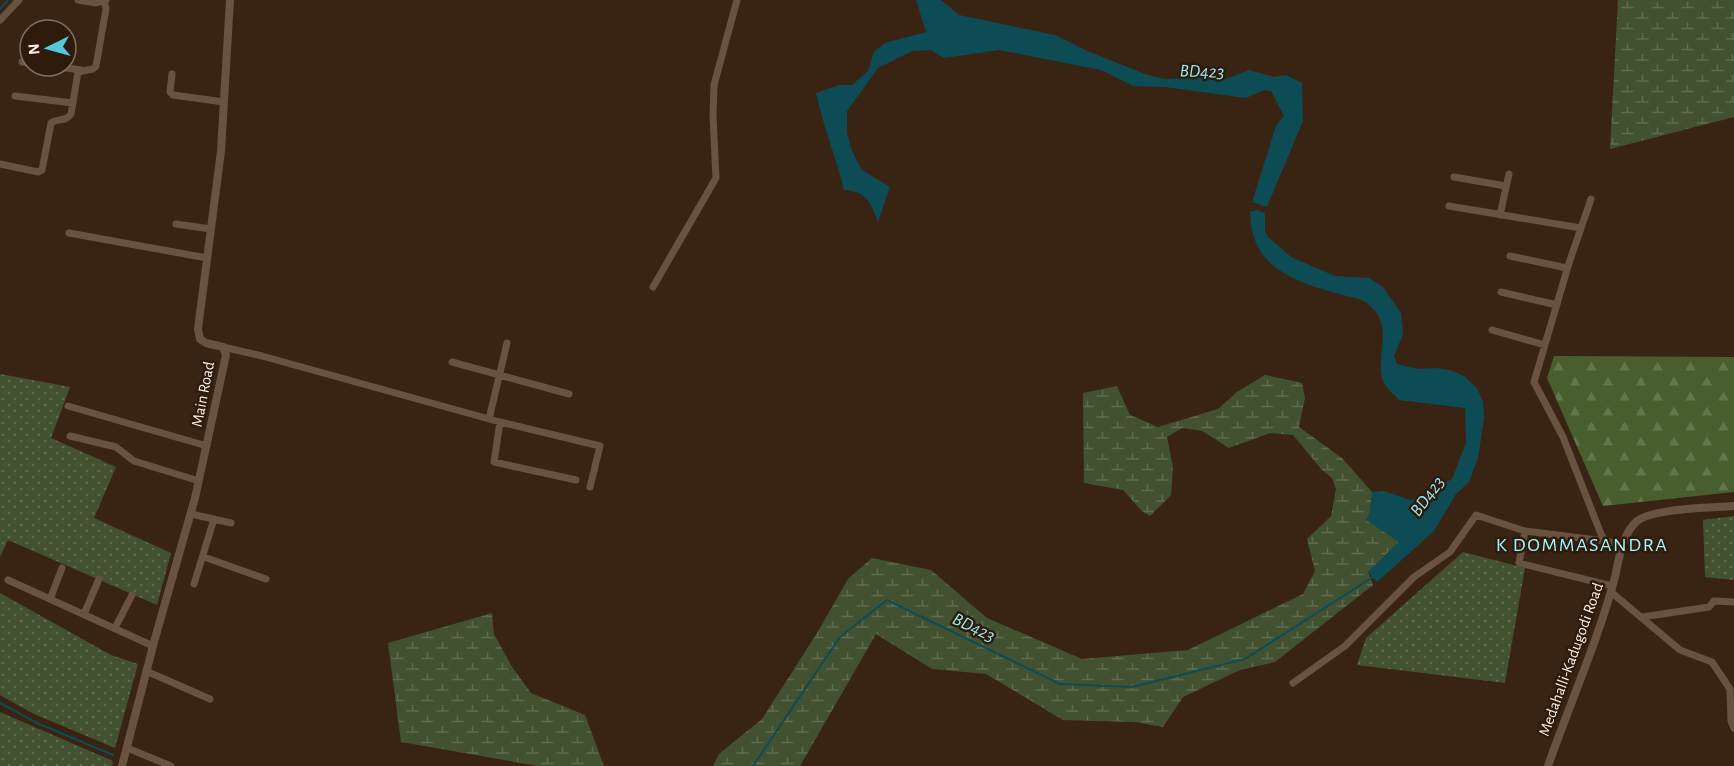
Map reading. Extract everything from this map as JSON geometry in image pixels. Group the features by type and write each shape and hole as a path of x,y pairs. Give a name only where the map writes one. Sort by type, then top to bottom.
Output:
{"street":[{"path":"0,20 19,0"},
{"path":"78,0 96,3 105,0 106,9 96,66 93,69 78,70"},
{"name":"Main Road","path":"122,766 146,671 191,514 225,355 223,348 206,343 199,335 198,329 221,151 230,0"},
{"path":"653,287 716,178 714,85 737,0"},
{"path":"0,164 38,172 42,170 51,123 69,117 77,74 81,70"},
{"path":"172,74 170,92 173,95 224,102"},
{"path":"15,96 73,103"},
{"path":"1500,215 1509,174"},
{"path":"1454,177 1506,186"},
{"path":"1591,199 1567,268 1534,382 1563,437 1605,541"},
{"path":"1449,206 1581,228"},
{"path":"176,224 211,229"},
{"path":"69,233 207,258"},
{"path":"1510,256 1567,268"},
{"path":"1501,292 1557,305"},
{"path":"1492,330 1545,345"},
{"path":"489,419 507,343"},
{"path":"223,348 262,356 500,422 600,446 590,487"},
{"path":"452,362 569,394"},
{"path":"68,406 207,446"},
{"path":"500,422 494,462 576,480"},
{"path":"70,436 116,447 134,460 199,481"},
{"name":"Medahalli-Kadugodi Road","path":"1548,766 1612,589 1623,545 1635,522 1650,514 1734,506"},
{"path":"191,514 231,523"},
{"path":"1293,683 1346,646 1414,578 1450,552 1476,515 1525,531 1623,545"},
{"path":"194,584 214,519"},
{"path":"1525,531 1519,563 1612,589 1680,650 1712,662 1730,689 1731,721 1734,728"},
{"path":"204,557 266,579"},
{"path":"50,599 62,568"},
{"path":"84,614 99,579"},
{"path":"8,580 153,646"},
{"path":"115,628 132,595"},
{"path":"1642,616 1709,607 1714,601 1734,602"},
{"path":"146,671 210,699"},
{"path":"126,748 171,766"}],"green space":[{"path":"1618,0 1734,0 1734,117 1610,149"},
{"path":"1554,356 1734,357 1734,492 1603,506 1547,378"},
{"path":"0,374 70,387 51,438 116,467 94,518 171,553 157,605 8,540 0,557"},
{"path":"1265,375 1302,383 1305,398 1299,427 1342,458 1372,492 1370,512 1399,542 1368,572 1373,585 1275,662 1240,670 1183,697 1163,727 1134,722 1063,720 986,674 932,669 876,634 800,766 713,766 719,754 762,719 817,633 848,579 872,558 931,570 987,618 1082,659 1188,650 1303,594 1315,571 1307,539 1331,516 1336,489 1332,478 1322,470 1293,435 1270,433 1229,448 1202,431 1182,428 1167,437 1173,467 1171,495 1150,516 1142,511 1123,490 1084,483 1083,393 1117,386 1130,415 1158,427 1218,409 1237,392"},
{"path":"1734,516 1734,580 1705,577 1703,520"},
{"path":"1463,552 1525,568 1505,683 1357,665 1366,638"},
{"path":"0,593 111,655 138,664 115,748 34,714 0,695"},
{"path":"492,613 494,634 512,667 531,693 585,715 604,766 538,766 401,742 388,643"},
{"path":"0,712 113,761 112,766 0,766"}],"water":[{"path":"916,0 941,0 959,15 1055,35 1085,50 1145,74 1165,79 1212,77 1226,79 1249,70 1274,77 1286,75 1302,83 1303,121 1267,207 1252,202 1276,126 1284,116 1271,91 1264,90 1246,98 1165,87 1133,86 1101,70 999,50 944,58 931,50 912,51 878,68 847,111 847,133 852,151 862,170 890,187 878,222 867,199 858,193 844,190 816,93 840,85 852,85 868,71 874,52 885,43 926,32"},
{"path":"1257,210 1265,213 1265,231 1268,237 1291,257 1335,276 1369,278 1383,287 1401,313 1403,334 1394,356 1397,364 1418,369 1450,370 1464,376 1477,388 1483,402 1484,418 1478,458 1469,482 1456,494 1434,531 1377,582 1368,572 1399,542 1366,520 1370,512 1372,492 1384,491 1411,500 1452,479 1466,443 1465,408 1399,400 1385,385 1381,374 1383,333 1377,314 1363,301 1306,284 1278,269 1266,259 1252,231 1250,212"}],"waterway":[{"path":"0,9 8,0"},
{"name":"BD423","path":"753,766 840,637 887,600 1060,684 1132,687 1245,659 1373,577"},
{"path":"0,703 37,723 113,755"}],"district":[{"name":"K DOMMASANDRA","path":"1582,544"}]}
